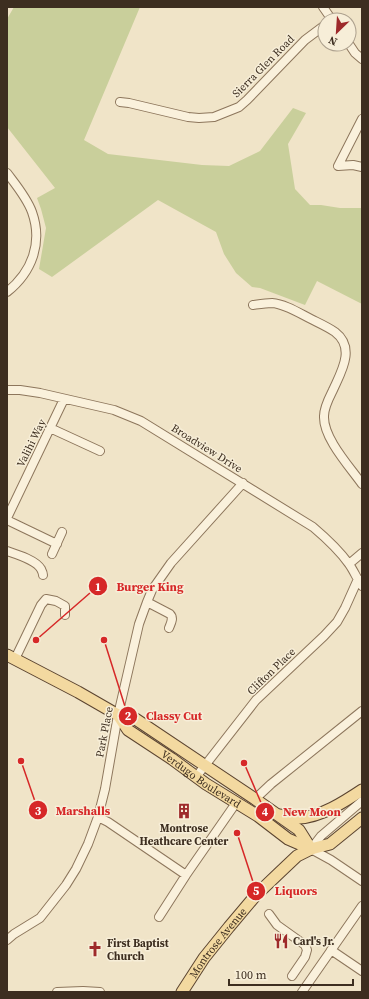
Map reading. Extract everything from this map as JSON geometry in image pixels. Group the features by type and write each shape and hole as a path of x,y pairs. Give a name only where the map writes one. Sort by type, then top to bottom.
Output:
{"main road":[{"name":"Verdugo Boulevard","path":"11,656 118,715 131,716 255,799 298,830 311,849"},
{"name":"Verdugo Boulevard","path":"118,715 128,730 196,777 258,816 288,839 311,849"},
{"path":"274,813 289,818 311,816 339,805 362,790"},
{"name":"Montrose Avenue","path":"182,992 204,958 256,895 297,856 311,849 330,844 362,818"}],"street":[{"name":"Sierra Glen Road","path":"120,102 188,118 214,117 239,107 305,40 317,31"},
{"path":"354,52 362,59"},
{"path":"362,119 338,166 353,165 362,167"},
{"path":"7,173 23,194 32,211 37,228 36,245 27,271 22,278 8,289"},
{"path":"254,305 266,303 280,305 326,327 335,332 341,338 346,353 345,363 328,399 324,416 326,430 331,441 362,484"},
{"name":"Broadview Drive","path":"7,390 40,393 114,410 141,421 313,527 339,552 349,564 360,583"},
{"name":"Valihi Way","path":"7,519 64,399"},
{"path":"50,428 100,451"},
{"name":"Park Place","path":"7,940 40,918 62,889 78,865 98,817 105,789 118,715 139,624 152,590 171,563 243,483"},
{"path":"7,519 57,544"},
{"path":"52,554 62,532"},
{"path":"7,551 15,553 34,563 41,569 43,576"},
{"path":"349,564 362,553"},
{"name":"Clifton Place","path":"196,777 256,700 324,636 336,622 360,583"},
{"path":"11,656 46,599 56,601 65,606 65,615"},
{"path":"147,602 172,616 169,628"},
{"path":"255,799 271,784 362,711"},
{"path":"362,801 321,836 311,849 331,860 362,881"},
{"path":"159,917 236,803"},
{"path":"98,817 108,822 186,875"},
{"path":"302,992 362,906"},
{"path":"269,914 277,925 305,945 307,950 305,957 292,976"},
{"path":"331,950 362,971"},
{"path":"57,992 100,992"}],"green space":[{"path":"14,7 140,7 84,140 108,154 202,165 229,166 260,151 293,108 306,113 288,144 295,189 310,205 340,208 362,208 362,304 317,281 305,305 260,288 252,287 236,273 224,254 216,232 158,200 52,277 39,269 46,228 37,198 55,188 7,127 7,19"}],"place":[{"name":"Burger King","path":"36,640"},
{"name":"Classy Cut","path":"104,640"},
{"name":"Marshalls","path":"21,761"},
{"name":"New Moon","path":"244,763"},
{"name":"Montrose Heathcare Center","path":"184,811"},
{"name":"Liquors","path":"237,833"},
{"name":"Carl's Jr.","path":"281,941"},
{"name":"First Baptist Church","path":"95,949"}]}
